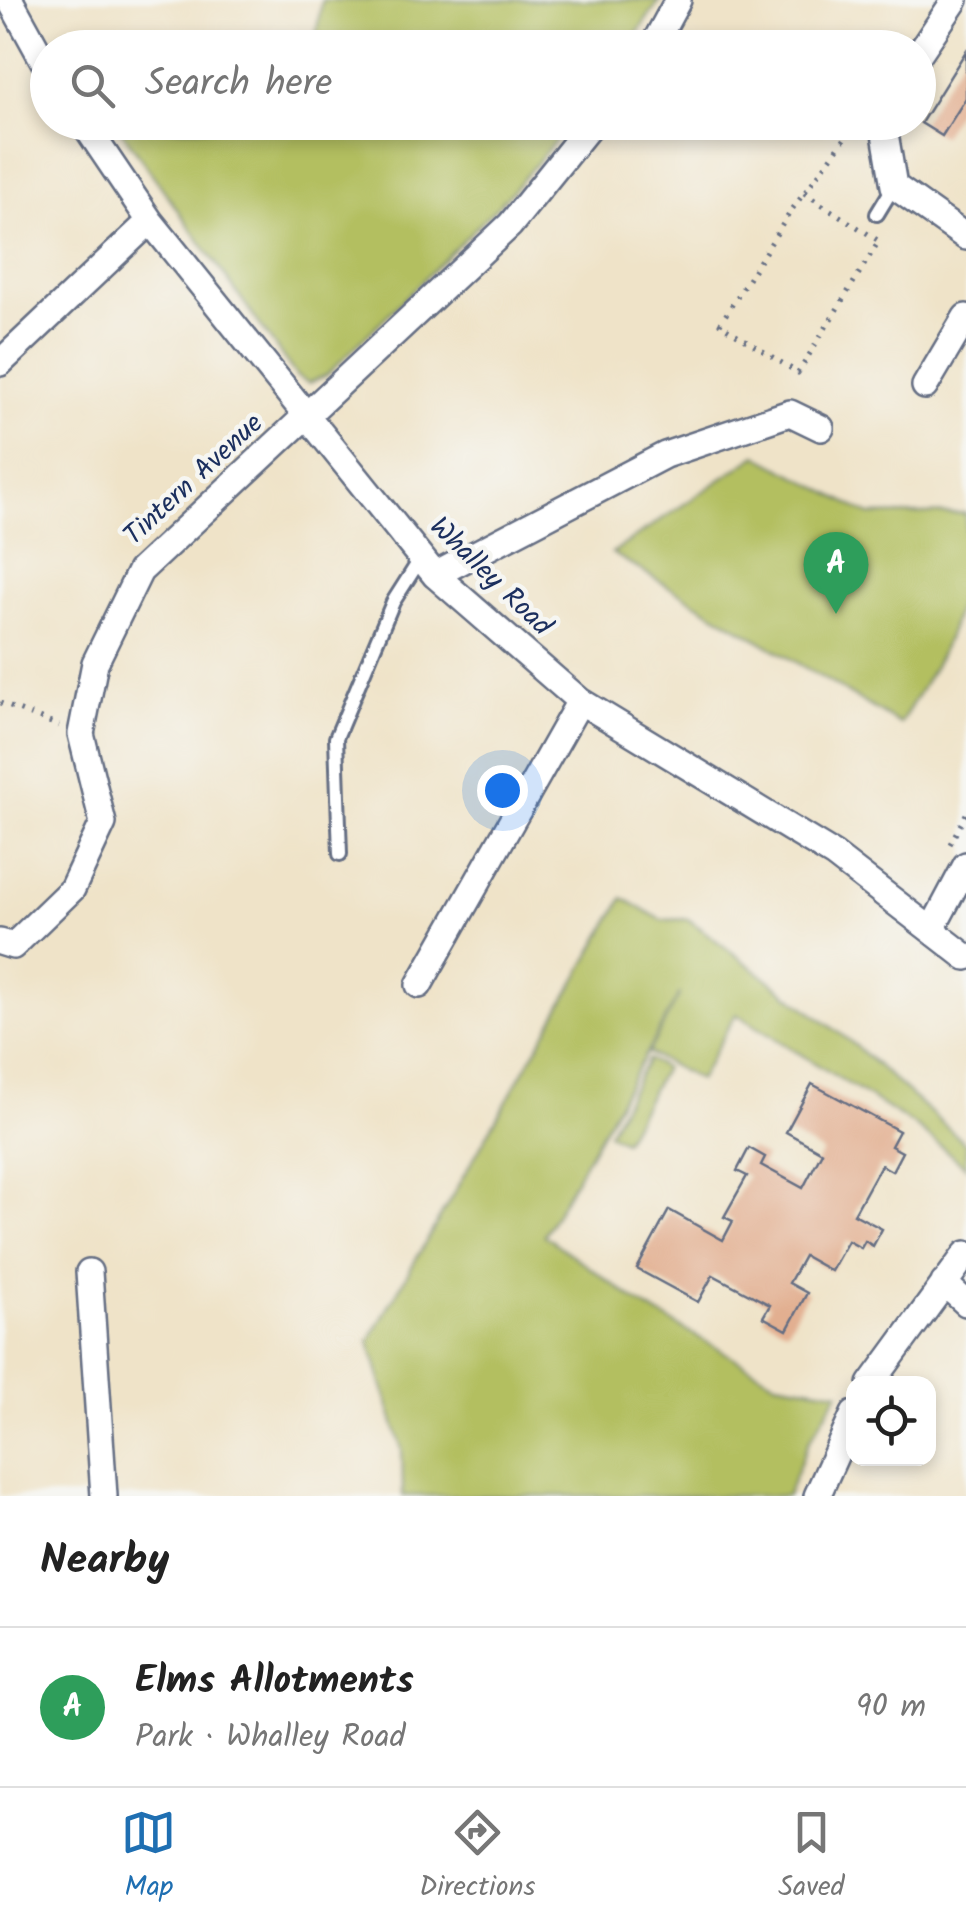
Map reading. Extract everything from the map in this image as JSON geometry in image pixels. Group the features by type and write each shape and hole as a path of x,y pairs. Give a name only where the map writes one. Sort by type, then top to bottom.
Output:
{"street":[{"path":"10,0 30,37"},
{"path":"662,30 678,0"},
{"path":"935,30 955,0"},
{"name":"Whalley Road","path":"96,140 150,221 428,566 580,701 834,855 966,957"},
{"name":"Tintern Avenue","path":"0,942 13,946 72,889 103,822 81,734 94,664 140,570 510,225 578,140"},
{"path":"886,140 894,186 966,238"},
{"path":"0,363 150,221"},
{"path":"925,386 966,317"},
{"path":"428,566 665,456 790,412 822,428"},
{"path":"420,986 580,701"},
{"path":"932,929 966,865"},
{"path":"877,1376 966,1254"},
{"path":"89,1272 104,1496"},
{"path":"944,1283 966,1303"},
{"path":"817,1496 846,1432"}],"lane":[{"path":"877,214 894,186"},
{"path":"340,854 336,738 394,602 428,566"}],"path":[{"path":"804,193 879,241 798,373 720,324 804,193 844,140"},
{"path":"0,704 81,734"}],"green space":[{"path":"322,0 660,0 640,30 317,30"},
{"path":"128,140 556,140 507,197 327,375 309,383 297,377"},
{"path":"757,455 870,515 966,513 959,602 944,647 900,724 612,553"},
{"path":"623,898 662,920 688,919 851,1042 966,1144 966,1167 914,1125 736,1014 699,1080 648,1053 680,993 544,1235 639,1303 776,1382 839,1392 809,1441 787,1496 403,1496 402,1450 369,1341"},
{"path":"648,1059 664,1068 624,1141 608,1133"}],"building":[{"path":"966,51 966,98 942,136 936,132 936,99"},
{"path":"812,1084 899,1131 891,1146 902,1152 892,1171 881,1165 854,1214 882,1229 873,1246 865,1241 861,1248 848,1241 831,1271 804,1256 789,1283 807,1293 787,1330 763,1317 770,1305 713,1275 698,1302 637,1269 669,1210 723,1240 733,1221 724,1217 747,1176 737,1171 749,1148 765,1157 761,1165 803,1188 822,1152 786,1132"}],"place":[{"name":"Elms Allotments","path":"836,614"}]}
